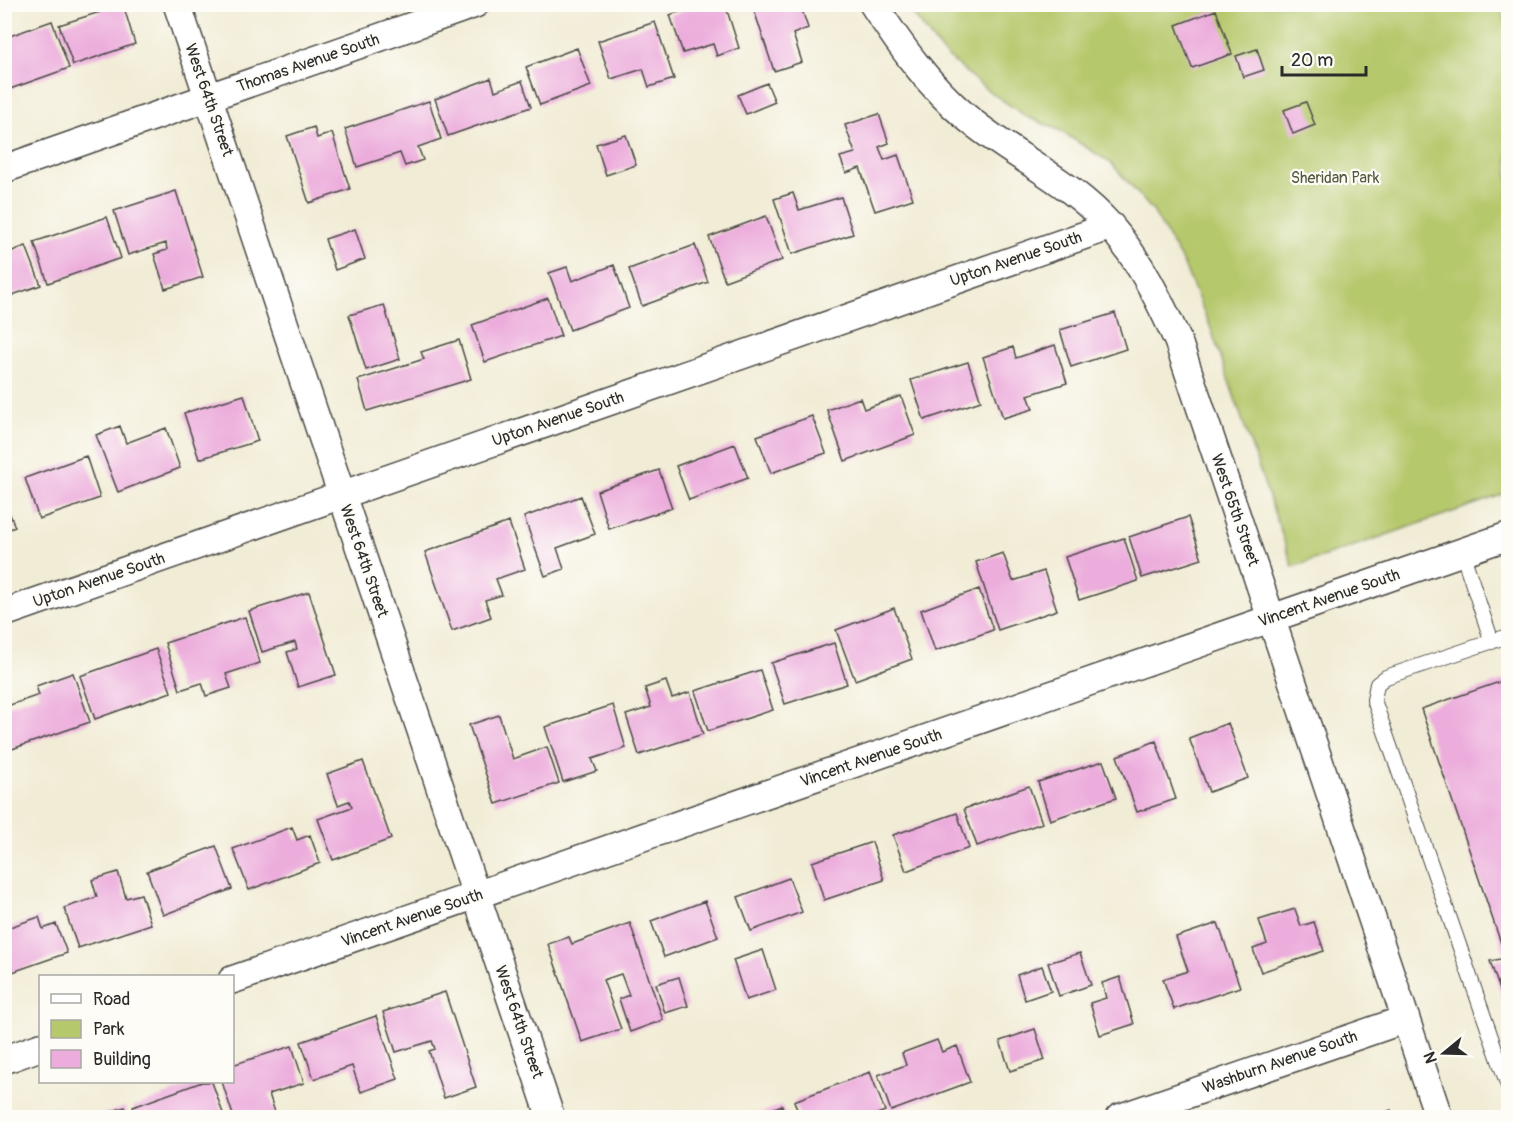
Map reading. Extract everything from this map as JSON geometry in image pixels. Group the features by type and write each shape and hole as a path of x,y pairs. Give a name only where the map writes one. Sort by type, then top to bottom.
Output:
{"street":[{"name":"West 64th Street","path":"177,4 551,1118"},
{"name":"Thomas Avenue South","path":"4,169 475,4"},
{"name":"West 65th Street","path":"873,4 911,61 966,117 1070,189 1111,226 1150,279 1178,341 1439,1118"},
{"name":"Upton Avenue South","path":"4,613 1111,226"},
{"name":"Vincent Avenue South","path":"234,979 1509,536"},
{"name":"Washburn Avenue South","path":"1119,1118 1406,1019"},
{"path":"4,1060 39,1047"}],"lane":[{"path":"1462,552 1492,642"},
{"path":"1509,636 1386,677 1377,684 1374,700 1509,1086"}],"green space":[{"name":"Sheridan Park","path":"906,5 1500,5 1508,28 1508,493 1293,567 1210,326 1183,263 1153,211 1111,163 1059,130 1027,117 986,89 942,52"}],"building":[{"path":"98,4 123,4 135,44 73,65 59,25 100,12"},
{"path":"702,4 725,4 739,48 717,56 713,44 683,53 670,15"},
{"path":"752,4 800,4 808,28 793,34 802,62 774,71"},
{"path":"1216,10 1232,54 1192,68 1176,25"},
{"path":"52,21 69,68 10,89 4,75 4,38"},
{"path":"655,22 674,79 649,87 643,69 611,79 598,41"},
{"path":"577,48 591,86 540,105 526,67"},
{"path":"1257,49 1264,70 1243,77 1236,56"},
{"path":"491,78 495,91 522,81 531,107 448,136 435,99"},
{"path":"767,83 775,102 746,114 738,95"},
{"path":"429,101 441,139 418,147 423,160 405,166 400,153 357,167 345,129"},
{"path":"1306,102 1315,125 1293,134 1284,110"},
{"path":"879,114 889,143 879,147 884,160 898,155 913,199 875,211 860,168 846,173 840,157 855,153 845,125"},
{"path":"314,127 317,138 332,133 350,189 309,203 287,136"},
{"path":"626,135 636,165 606,175 596,144"},
{"path":"176,191 203,277 165,289 154,254 167,250 166,243 128,255 114,211"},
{"path":"793,193 799,210 841,197 853,234 792,254 774,199"},
{"path":"766,216 782,260 725,281 709,237"},
{"path":"107,217 121,258 48,283 34,242"},
{"path":"355,229 365,259 335,270 325,239"},
{"path":"695,245 708,282 642,306 629,269"},
{"path":"26,246 41,285 4,298 4,254"},
{"path":"614,265 629,308 570,330 549,273 567,267 572,281"},
{"path":"548,298 561,336 485,362 472,325"},
{"path":"384,305 400,359 366,370 349,315"},
{"path":"1115,313 1126,349 1071,367 1060,330"},
{"path":"459,340 471,379 367,411 358,380 424,359 421,352"},
{"path":"1055,345 1067,383 1028,395 1033,409 1003,418 983,357 1013,347 1016,358"},
{"path":"968,362 981,401 924,420 911,380"},
{"path":"244,395 258,441 199,459 184,413"},
{"path":"901,396 915,435 845,461 827,410 860,398 864,409"},
{"path":"812,416 826,453 771,473 757,436"},
{"path":"120,426 126,443 166,428 180,468 118,492 96,435"},
{"path":"735,444 748,478 689,500 676,466"},
{"path":"86,456 100,498 39,519 25,478"},
{"path":"659,470 672,508 609,529 597,491"},
{"path":"581,496 595,534 557,548 564,569 545,576 524,517"},
{"path":"4,499 15,527 4,531"},
{"path":"1188,517 1202,559 1142,578 1129,537"},
{"path":"509,522 525,569 496,579 502,595 485,600 491,617 452,631 425,552"},
{"path":"1124,538 1138,581 1079,600 1065,557"},
{"path":"1003,553 1013,581 1044,571 1057,610 998,630 976,562"},
{"path":"979,589 993,630 935,651 921,610"},
{"path":"309,592 336,675 298,687 287,652 297,649 295,642 262,652 249,611"},
{"path":"894,608 912,659 855,680 836,630"},
{"path":"245,617 260,663 226,674 231,688 206,696 202,683 180,690 165,643"},
{"path":"834,643 847,684 785,704 771,663"},
{"path":"156,649 171,692 95,719 80,676"},
{"path":"760,670 773,710 708,731 695,691"},
{"path":"73,673 90,722 12,749 4,729 4,707 39,695 36,686"},
{"path":"1508,679 1508,1014 1490,961 1506,958 1421,709"},
{"path":"666,681 672,698 690,692 703,734 639,755 626,715 651,707 645,688"},
{"path":"613,705 626,748 592,759 597,771 563,782 545,727"},
{"path":"499,715 513,759 547,747 559,783 496,804 469,725"},
{"path":"1228,723 1248,778 1209,792 1189,738"},
{"path":"1156,741 1176,799 1137,812 1117,756"},
{"path":"363,761 391,839 333,860 318,819 352,807 349,801 338,805 327,774"},
{"path":"1103,761 1116,798 1050,820 1038,782"},
{"path":"1029,786 1042,823 977,846 964,809"},
{"path":"957,813 969,848 906,871 893,835"},
{"path":"292,827 297,840 310,835 320,863 249,890 233,849"},
{"path":"872,842 884,880 824,900 812,862"},
{"path":"216,846 232,889 163,915 147,871"},
{"path":"118,872 126,898 141,894 151,924 78,948 64,908 97,897 92,880"},
{"path":"789,878 802,912 751,931 738,897"},
{"path":"705,901 718,937 664,957 651,921"},
{"path":"1295,909 1301,926 1314,922 1324,951 1261,972 1253,949 1267,944 1259,920"},
{"path":"39,917 43,929 56,924 67,953 4,975 4,929"},
{"path":"630,923 663,1020 630,1032 619,999 629,995 621,974 603,980 621,1029 582,1042 548,944 569,937 572,944"},
{"path":"1218,923 1240,987 1174,1009 1163,979 1188,971 1176,937"},
{"path":"763,950 776,990 746,1000 733,960"},
{"path":"1080,953 1091,985 1059,996 1048,963"},
{"path":"1042,966 1051,991 1025,1000 1017,975"},
{"path":"679,977 688,1006 665,1013 656,984"},
{"path":"1120,977 1134,1024 1100,1035 1090,1003 1106,998 1102,983"},
{"path":"445,992 476,1087 444,1098 429,1051 435,1049 432,1041 396,1052 383,1012"},
{"path":"376,1016 398,1079 361,1092 352,1066 314,1079 301,1042"},
{"path":"1035,1029 1045,1060 1010,1071 1000,1041"},
{"path":"937,1040 942,1052 957,1046 970,1082 891,1111 878,1075 906,1065 902,1053"},
{"path":"292,1046 304,1083 269,1094 276,1115 234,1118 222,1083 234,1083 234,1064"},
{"path":"870,1072 885,1111 867,1118 800,1118 794,1101"},
{"path":"199,1083 212,1083 224,1116 137,1118 133,1107"},
{"path":"782,1105 786,1118 749,1118 749,1117"},
{"path":"125,1107 129,1118 95,1117"},
{"path":"1391,1110 1394,1118 1371,1118 1371,1117"}]}
